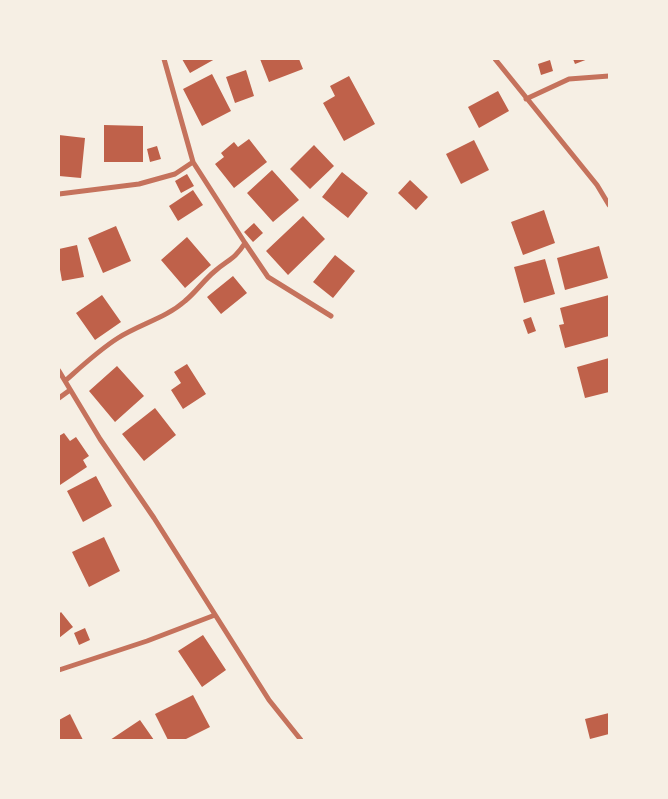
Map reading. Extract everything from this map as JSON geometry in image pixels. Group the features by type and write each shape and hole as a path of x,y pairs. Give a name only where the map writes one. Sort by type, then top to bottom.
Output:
{"street":[{"path":"164,59 193,162 245,243 268,277 331,316"},
{"path":"494,59 597,185 609,205"},
{"path":"526,99 569,79 609,76"},
{"path":"59,194 139,184 175,174 193,162"},
{"path":"65,381 118,338 142,325 161,318 185,302 215,271 238,254 245,243"},
{"path":"59,371 100,439 154,518 269,700 301,740"},
{"path":"59,398 70,390"},
{"path":"59,670 147,641 215,615"}],"building":[{"path":"182,59 215,59 190,73"},
{"path":"260,59 299,59 303,69 269,82"},
{"path":"573,59 588,59 575,64"},
{"path":"550,60 553,71 541,75 538,64"},
{"path":"246,70 254,96 235,103 226,77"},
{"path":"212,74 231,111 202,126 183,89"},
{"path":"349,76 375,124 344,141 323,103 335,96 330,86"},
{"path":"498,91 509,111 479,128 468,107"},
{"path":"104,125 143,126 143,162 104,162"},
{"path":"59,135 85,138 81,178 59,176"},
{"path":"249,139 267,162 234,188 215,164 224,157 221,153 234,142 238,147"},
{"path":"474,140 489,170 461,184 446,154"},
{"path":"314,145 334,166 310,189 290,169"},
{"path":"157,146 161,159 150,162 147,149"},
{"path":"272,170 299,200 273,222 247,193"},
{"path":"342,172 368,193 348,218 322,197"},
{"path":"187,174 194,186 181,193 175,181"},
{"path":"410,180 428,197 416,210 398,193"},
{"path":"193,190 203,205 178,221 169,206"},
{"path":"544,210 555,243 523,255 511,222"},
{"path":"303,216 325,239 288,275 266,251"},
{"path":"254,223 263,233 253,242 244,232"},
{"path":"116,226 131,261 103,273 88,238"},
{"path":"187,237 211,265 185,288 161,260"},
{"path":"77,245 84,277 62,281 59,249"},
{"path":"599,246 608,278 565,290 557,258"},
{"path":"335,255 355,271 333,298 313,282"},
{"path":"545,259 555,294 524,303 514,267"},
{"path":"233,276 247,293 221,314 207,297"},
{"path":"102,295 121,322 95,340 76,313"},
{"path":"609,295 609,336 565,348 559,325 564,324 560,308"},
{"path":"531,317 536,331 528,334 523,320"},
{"path":"609,358 609,392 585,398 577,367"},
{"path":"187,364 206,394 183,409 171,390 181,383 174,372"},
{"path":"117,366 144,396 115,422 89,391"},
{"path":"155,408 176,435 144,461 122,434"},
{"path":"64,433 70,441 76,437 89,456 83,460 87,467 60,485 59,436"},
{"path":"96,476 112,506 83,522 67,491"},
{"path":"104,537 120,571 89,587 72,552"},
{"path":"61,612 73,627 59,638 59,614"},
{"path":"85,628 90,640 79,645 74,633"},
{"path":"203,635 226,670 202,687 178,651"},
{"path":"193,695 210,727 184,740 168,740 155,714"},
{"path":"609,713 609,734 590,739 585,719"},
{"path":"70,714 83,740 59,740 59,720"},
{"path":"140,720 154,740 110,740"}]}
